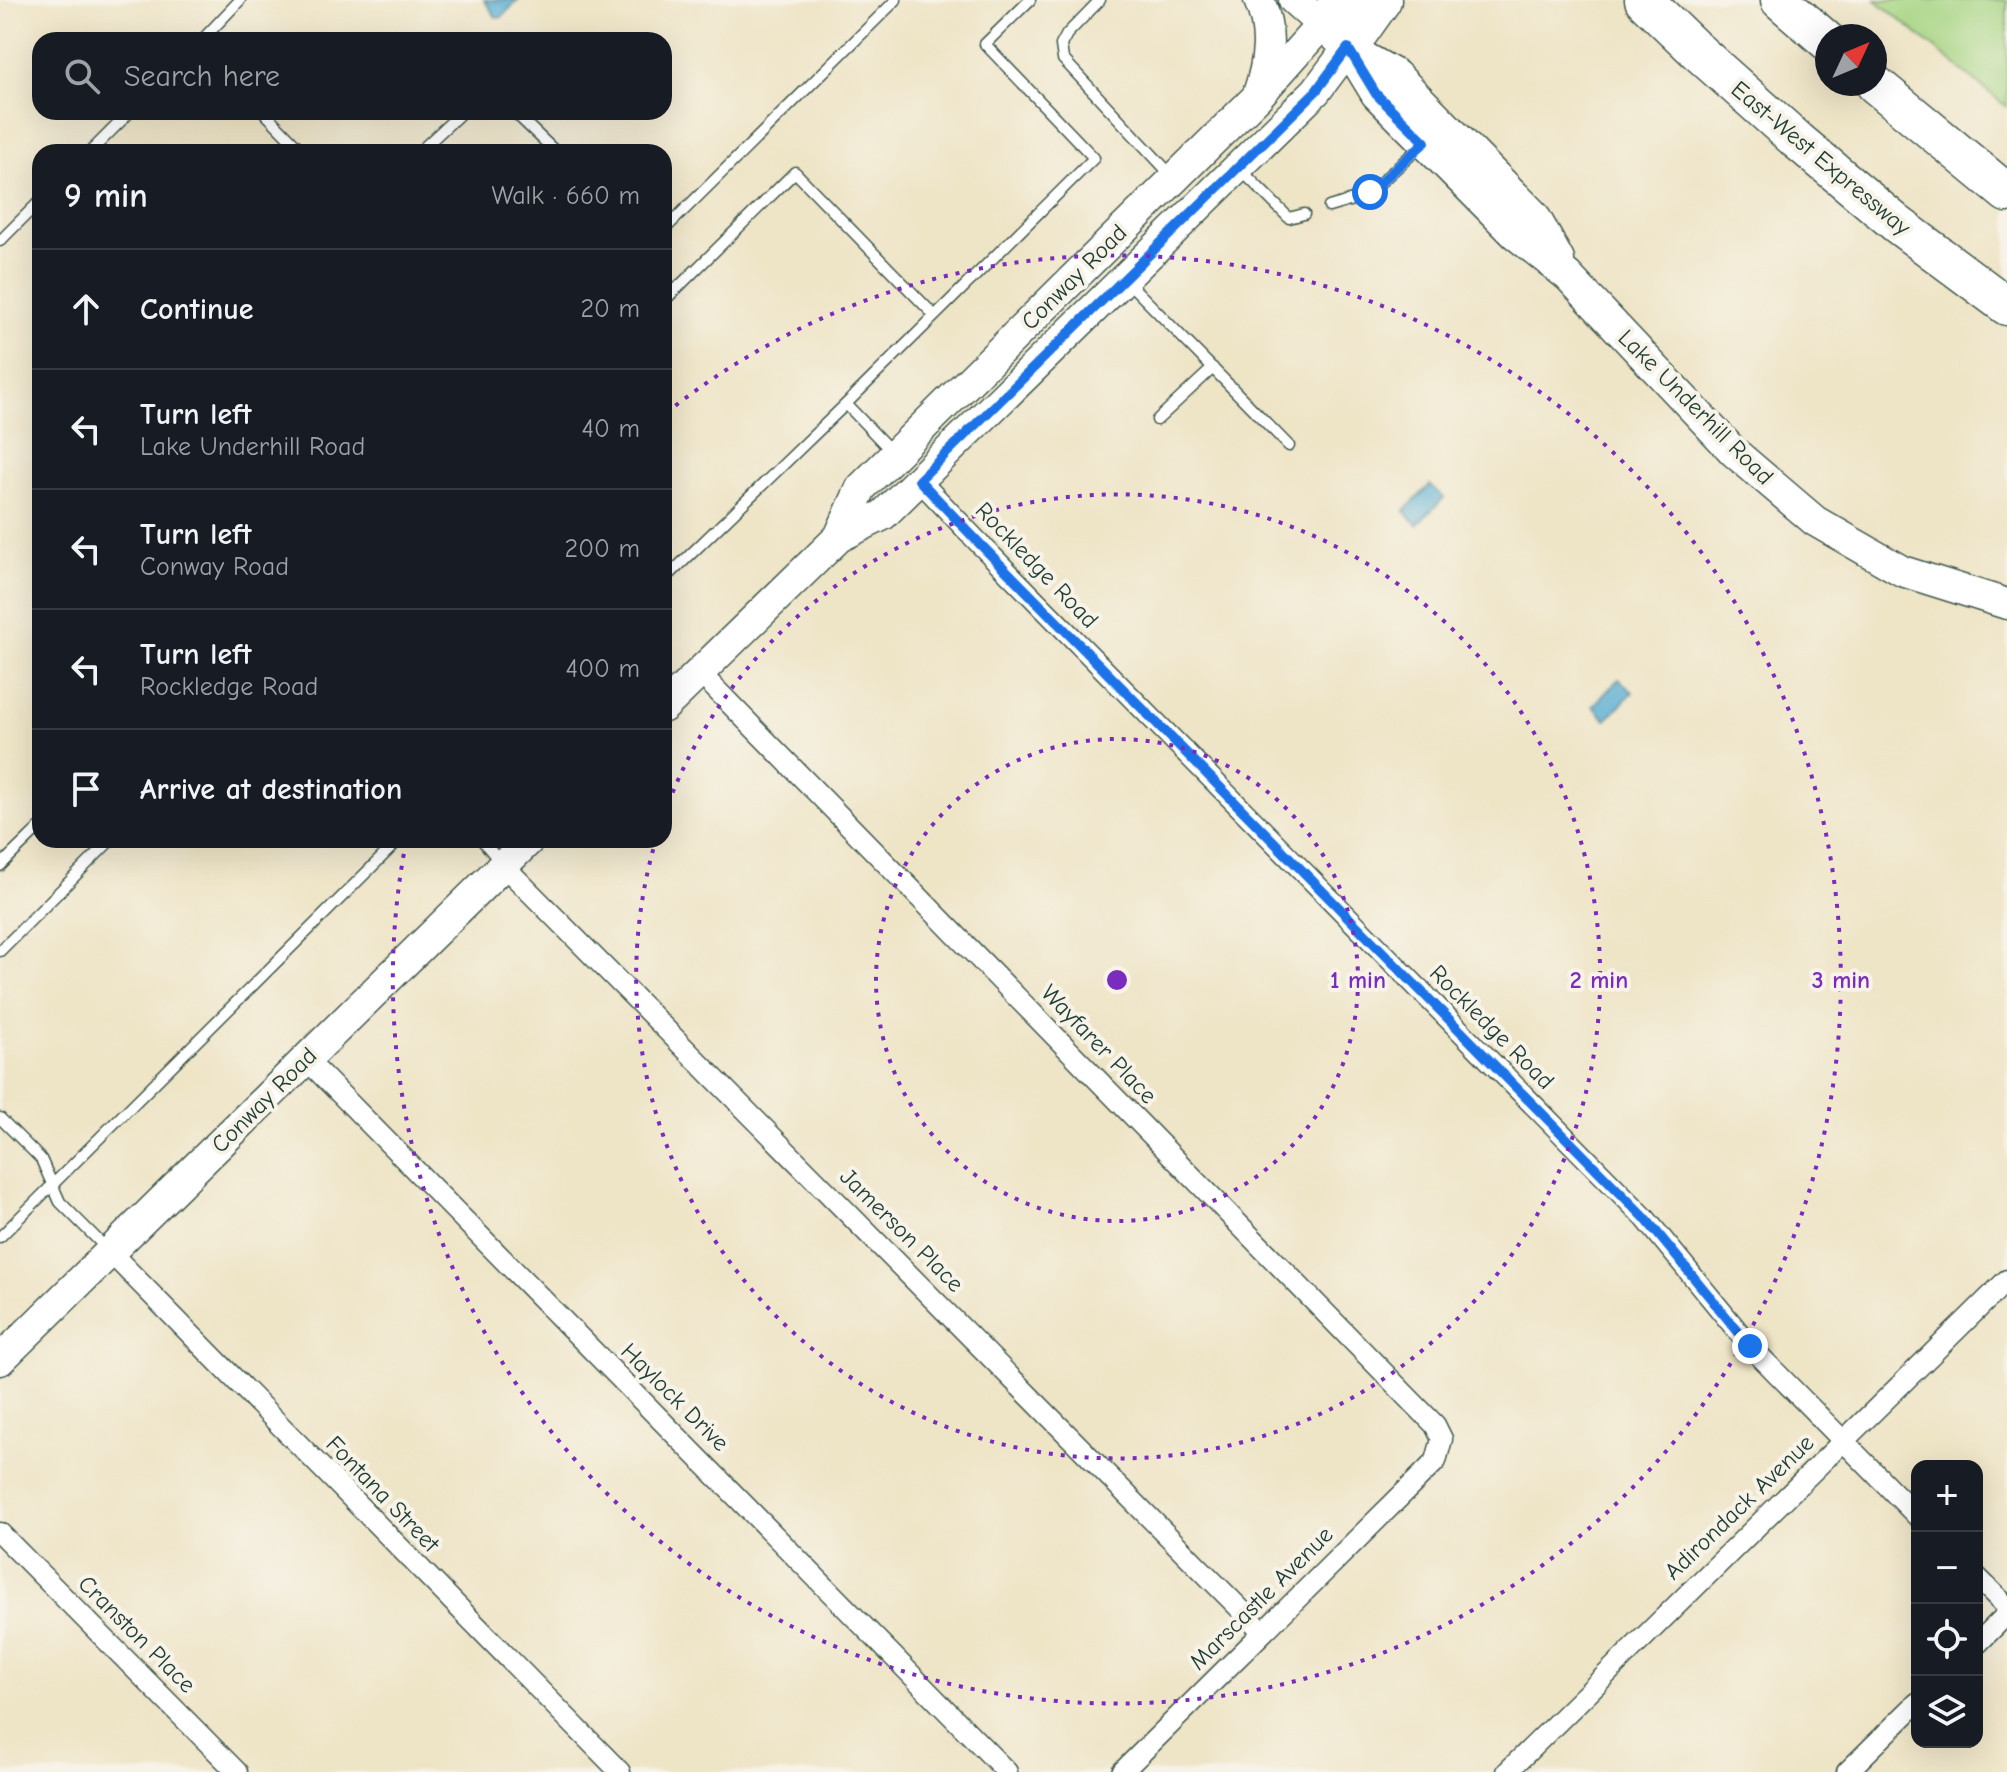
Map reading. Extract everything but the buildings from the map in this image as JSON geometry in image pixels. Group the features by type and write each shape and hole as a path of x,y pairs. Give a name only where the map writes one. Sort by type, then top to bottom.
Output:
{"highway":[{"path":"1338,24 1382,0"},
{"name":"East-West Expressway","path":"1644,0 1798,141 1897,224 2007,306"},
{"path":"1780,0 1815,31"},
{"path":"1887,94 2007,193"}],"main road":[{"path":"1258,96 1265,74 1269,33 1259,0"},
{"name":"Lake Underhill Road","path":"1294,0 1338,24 1396,75 1534,215 1568,276"},
{"name":"Conway Road","path":"839,537 861,488 894,454 1258,96 1338,24"},
{"name":"Conway Road","path":"672,699 839,537 883,515 1316,91 1338,24"},
{"name":"Lake Underhill Road","path":"1338,24 1376,94 1515,234 1568,276 1734,452 1815,521 1902,571 2007,604"},
{"name":"Conway Road","path":"0,1360 521,848"}],"street":[{"name":"Rockledge Road","path":"919,480 1645,1218 1750,1346 1911,1510"},
{"name":"Wayfarer Place","path":"699,672 1435,1425 1442,1439 1436,1461"},
{"name":"Jamerson Place","path":"503,865 1263,1632"},
{"name":"Haylock Drive","path":"306,1059 1007,1772"},
{"name":"Fontana Street","path":"110,1252 620,1772"},
{"name":"Adirondack Avenue","path":"1507,1772 2007,1280"},
{"name":"Marscastle Avenue","path":"1122,1772 1436,1461"},
{"name":"Cranston Place","path":"0,1533 237,1772"},
{"path":"1983,1583 2007,1607"},
{"path":"1983,1638 2007,1614"},
{"path":"1847,1772 1911,1709"}],"lane":[{"path":"210,32 240,0"},
{"path":"672,222 896,0"},
{"path":"672,572 1094,158 985,44 1030,0"},
{"path":"1100,0 1067,34 1061,45 1063,59 1175,178"},
{"path":"98,144 122,120"},
{"path":"272,120 295,144"},
{"path":"428,144 453,120"},
{"path":"522,120 548,144"},
{"path":"1329,207 1370,192 1425,142"},
{"path":"1238,168 1289,218 1304,214"},
{"path":"672,293 795,172 934,315"},
{"path":"0,241 32,209"},
{"path":"1125,279 1289,446"},
{"path":"1157,420 1213,368"},
{"path":"846,404 894,454"},
{"path":"0,866 32,835"},
{"path":"0,951 103,848"},
{"path":"0,1237 391,848"},
{"path":"489,848 503,865"},
{"path":"0,1118 41,1159 60,1202 110,1252"}],"green space":[{"path":"1876,0 2007,0 2007,107 1882,5"}],"water":[{"path":"484,0 518,0 501,18 496,17"},
{"path":"1430,485 1444,498 1417,525 1404,511"},
{"path":"1619,679 1633,692 1606,720 1593,706"}],"route":[{"path":"1370,192 1425,142 1376,94 1348,48 1316,91 919,480 1645,1218 1750,1346"}]}
